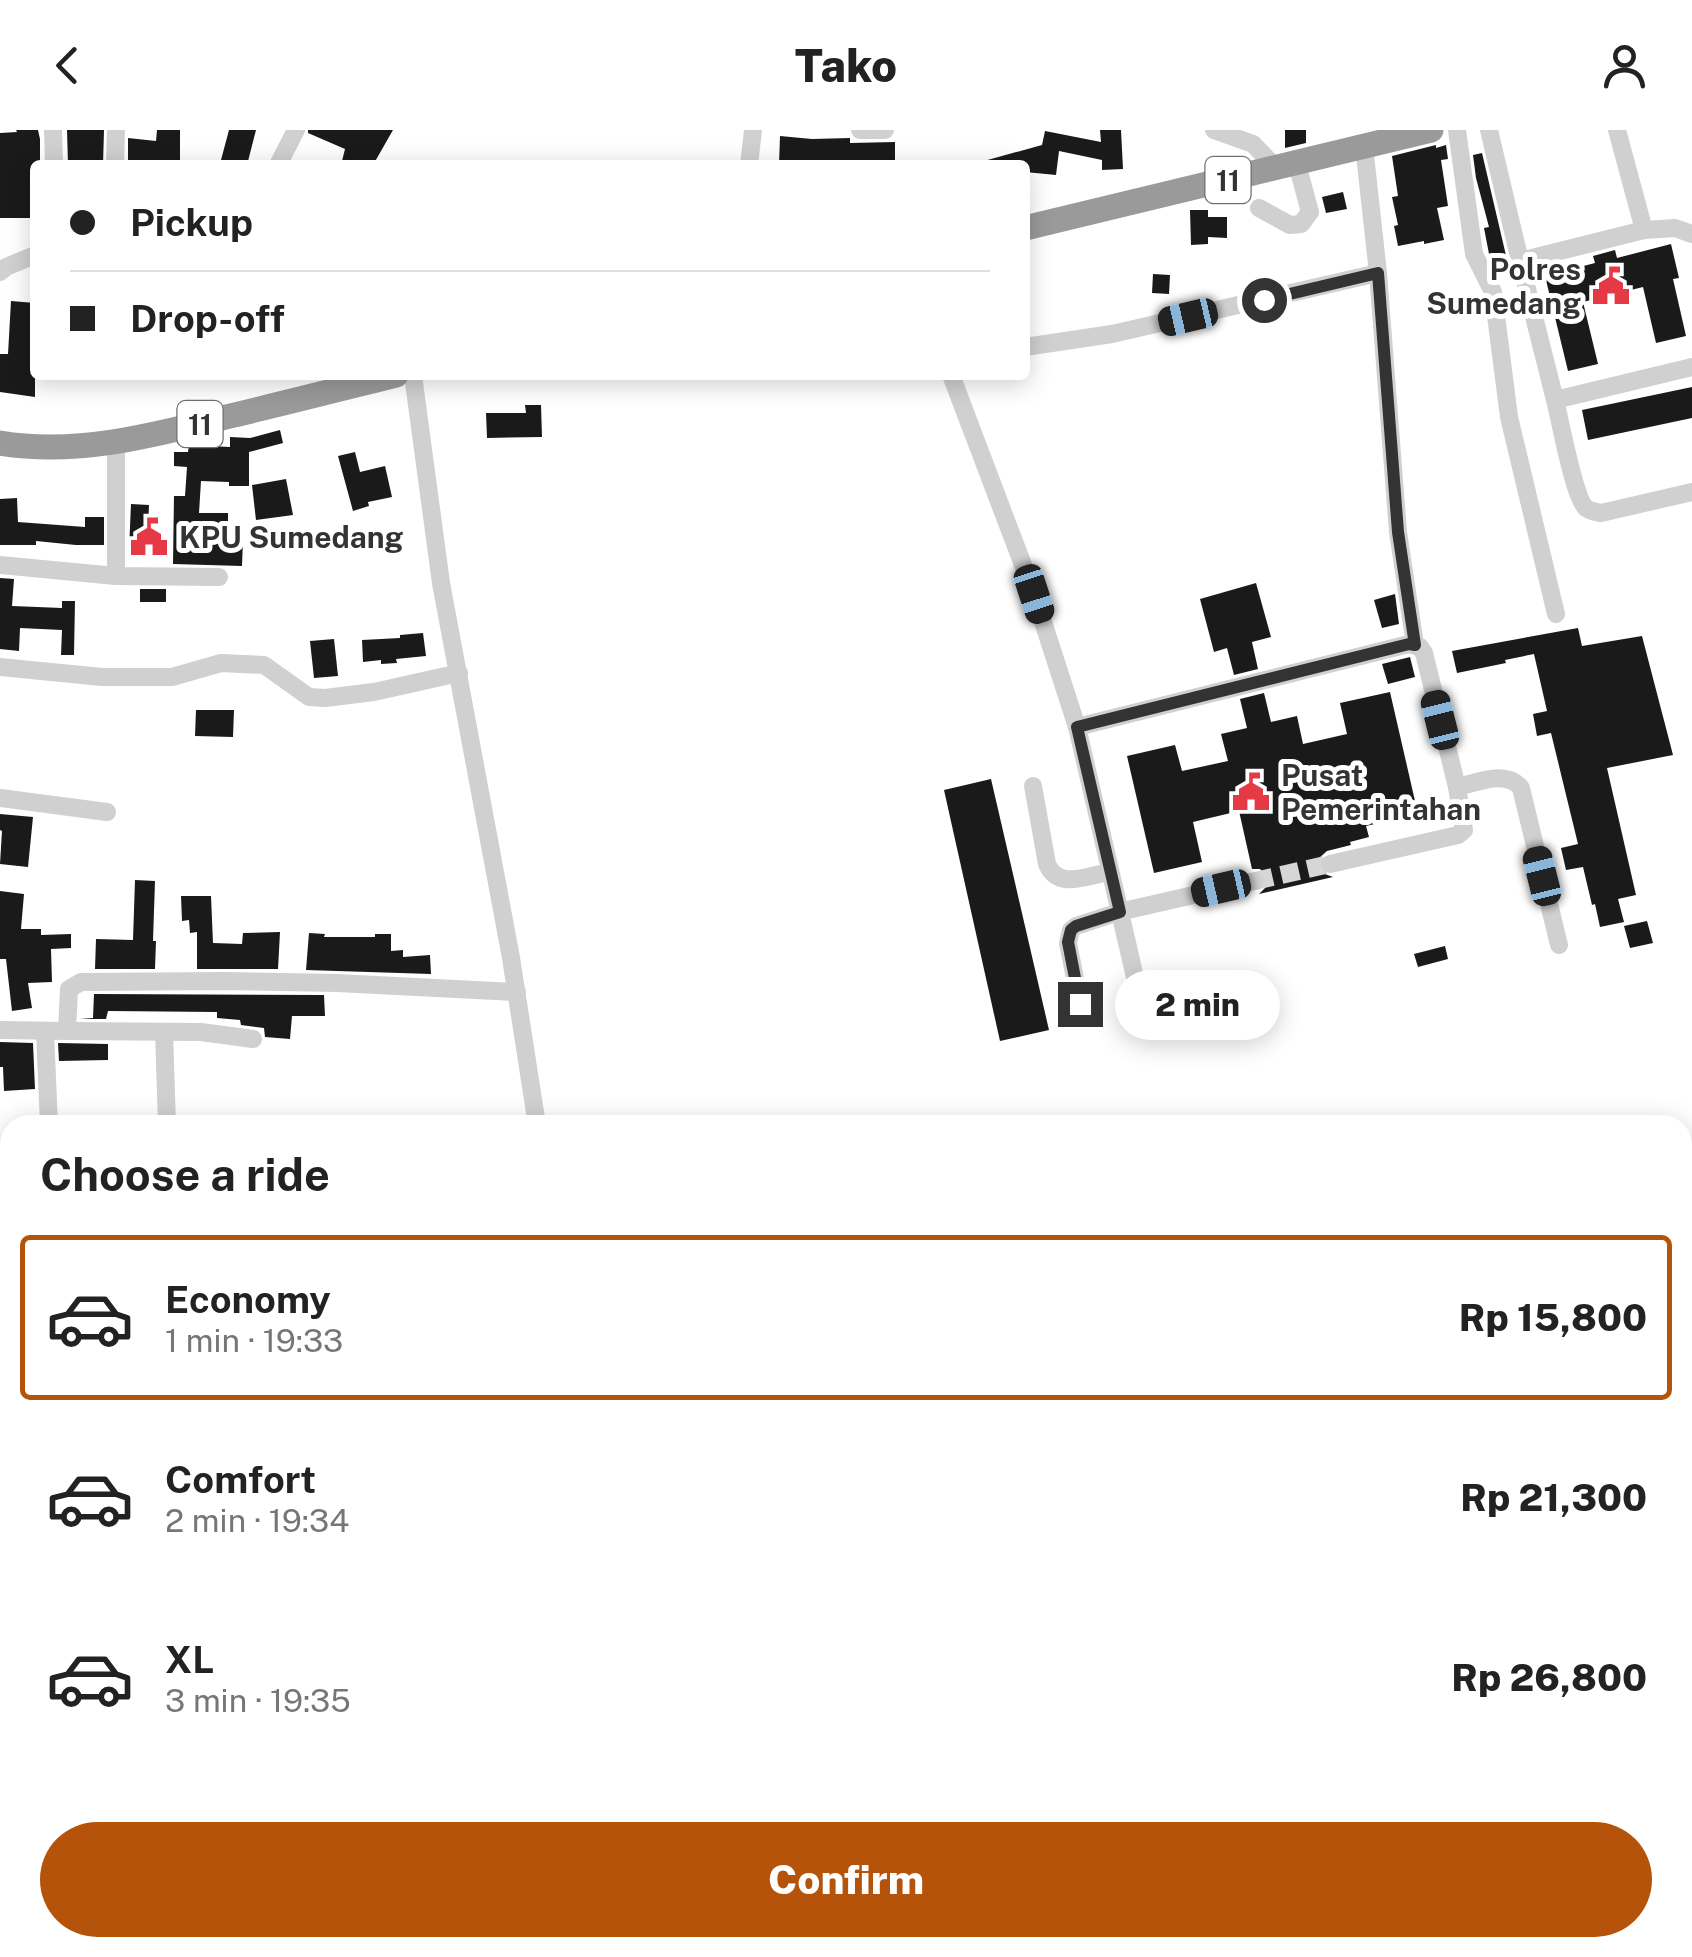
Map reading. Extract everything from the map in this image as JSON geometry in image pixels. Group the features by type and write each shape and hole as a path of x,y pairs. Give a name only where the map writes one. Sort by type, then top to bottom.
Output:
{"highway":[{"name":"11","path":"1030,227 1287,166 1376,139 1431,130"},
{"name":"11","path":"0,443 58,447 116,442 376,380"}],"street":[{"path":"52,130 54,160"},
{"path":"116,130 116,160"},
{"path":"281,160 296,130"},
{"path":"749,160 753,130"},
{"path":"860,130 884,130"},
{"path":"1214,130 1253,144 1287,166 1310,212 1301,224 1290,225 1258,208"},
{"path":"1458,130 1474,254 1493,292 1509,417 1556,614"},
{"path":"1489,130 1582,505 1601,513 1692,492"},
{"path":"1617,130 1644,230"},
{"path":"1376,139 1378,273 1398,532 1415,645"},
{"path":"1520,261 1644,230 1675,228 1692,233"},
{"path":"0,272 30,257"},
{"path":"1030,346 1112,334 1378,273"},
{"path":"1555,400 1692,368"},
{"path":"414,380 442,583 517,992 535,1115"},
{"path":"953,380 1034,594 1077,727 1147,1029"},
{"path":"116,442 116,576"},
{"path":"0,565 116,576 219,578"},
{"path":"1077,727 1415,645 1424,653 1465,825 1462,834 1330,864"},
{"path":"0,667 60,674 172,677 221,663 264,665 309,696 326,698 459,673"},
{"path":"1457,787 1506,777 1520,788 1559,945"},
{"path":"1033,786 1051,875 1062,880 1109,872"},
{"path":"0,798 107,812"},
{"path":"1080,1004 1068,942 1076,926 1255,881"},
{"path":"66,1032 69,989 80,982 262,981 517,992"},
{"path":"0,1030 201,1032 253,1039"},
{"path":"45,1031 49,1115"},
{"path":"164,1032 167,1115"}],"building":[{"path":"38,130 40,139 40,160 30,160 30,218 0,218 0,133"},
{"path":"67,130 104,130 103,160 68,160"},
{"path":"157,130 180,130 180,160 128,160 128,138 156,141"},
{"path":"229,130 256,130 248,160 221,160"},
{"path":"393,130 376,160 342,160 345,149 308,133"},
{"path":"1100,130 1121,130 1123,169 1102,170 1102,160 1059,151 1056,175 1030,172 1030,160 988,160 1042,145 1045,131 1101,142"},
{"path":"1285,130 1306,130 1306,143 1285,148"},
{"path":"780,136 850,138 850,143 895,142 895,160 779,160"},
{"path":"1446,145 1448,159 1441,160 1448,206 1437,208 1444,240 1398,246 1392,197 1398,196 1392,156"},
{"path":"1482,153 1508,264 1494,267 1473,155"},
{"path":"1343,192 1347,209 1326,213 1322,197"},
{"path":"1190,210 1208,210 1208,217 1227,217 1227,238 1208,237 1208,244 1191,245"},
{"path":"1671,244 1679,278 1673,279 1686,336 1656,343 1643,287 1583,302 1598,364 1568,371 1545,276 1595,263 1593,256 1615,250 1617,258"},
{"path":"1153,274 1170,275 1169,294 1152,293"},
{"path":"11,301 30,303 30,380 35,380 35,397 0,392 0,354 8,354"},
{"path":"1692,387 1692,418 1588,440 1582,410"},
{"path":"525,405 541,405 542,437 487,438 486,413 526,413"},
{"path":"280,430 283,443 249,452 249,486 201,481 199,513 228,513 228,539 243,539 242,566 173,564 174,496 185,496 187,467 174,466 174,452 188,452 189,445 230,447 230,437 250,438"},
{"path":"355,452 360,472 385,466 392,497 368,502 369,506 353,511 338,456"},
{"path":"286,479 293,515 256,520 252,485"},
{"path":"17,498 18,522 85,527 85,517 104,517 104,545 36,541 36,545 0,545 0,499"},
{"path":"131,504 149,505 147,551 129,550"},
{"path":"0,578 14,579 12,606 62,608 62,601 75,601 74,655 61,655 62,630 20,628 19,651 0,649"},
{"path":"1256,583 1271,637 1252,642 1258,669 1234,675 1227,648 1214,652 1200,599"},
{"path":"140,589 166,589 166,602 140,602"},
{"path":"1395,594 1399,624 1382,628 1374,600"},
{"path":"1578,628 1582,646 1642,636 1673,755 1607,768 1636,895 1618,899 1624,922 1600,927 1583,867 1566,870 1561,848 1578,844 1551,733 1537,736 1533,714 1547,711 1534,654 1457,673 1452,651"},
{"path":"423,633 426,656 396,659 397,663 363,662 362,640"},
{"path":"334,639 338,676 314,678 310,641"},
{"path":"1410,657 1415,677 1388,684 1382,664"},
{"path":"1390,692 1418,814 1366,826 1369,837 1327,851 1318,859 1318,868 1333,877 1259,894 1267,886 1267,877 1260,869 1252,869 1239,811 1193,822 1202,862 1154,873 1127,756 1175,745 1182,771 1228,761 1221,734 1247,728 1240,699 1264,693 1271,722 1297,716 1303,744 1347,734 1340,703"},
{"path":"196,710 234,710 233,737 195,736"},
{"path":"991,779 1049,1030 1000,1041 944,790"},
{"path":"0,814 33,817 28,867 0,864"},
{"path":"135,880 155,881 155,969 95,969 96,939 133,940"},
{"path":"0,891 24,894 21,929 41,929 41,935 71,934 71,948 51,949 52,982 28,983 32,1008 12,1011 6,959 0,959"},
{"path":"181,896 211,896 213,943 242,944 243,933 280,932 278,969 197,969 197,932 190,933 189,920 182,921"},
{"path":"1647,921 1653,943 1630,948 1624,926"},
{"path":"309,933 325,934 324,937 391,934 391,951 403,950 403,957 430,955 431,974 306,970"},
{"path":"1445,946 1448,959 1418,967 1414,954"},
{"path":"94,994 324,995 325,1016 292,1016 290,1039 265,1037 264,1028 217,1018 217,1012 108,1011 106,1019 80,1019 93,1018"},
{"path":"0,1042 33,1043 35,1089 4,1091"},
{"path":"58,1043 108,1044 108,1060 59,1061"}],"tunnel":[{"path":"1255,881 1330,864"}],"place":[{"name":"Polres Sumedang","path":"1611,286"},
{"name":"KPU Sumedang","path":"149,537"},
{"name":"Pusat Pemerintahan","path":"1251,792"}],"route":[{"path":"1080,1004 1068,936 1076,926 1120,912 1077,727 1415,645 1398,532 1378,273 1264,300"}]}
